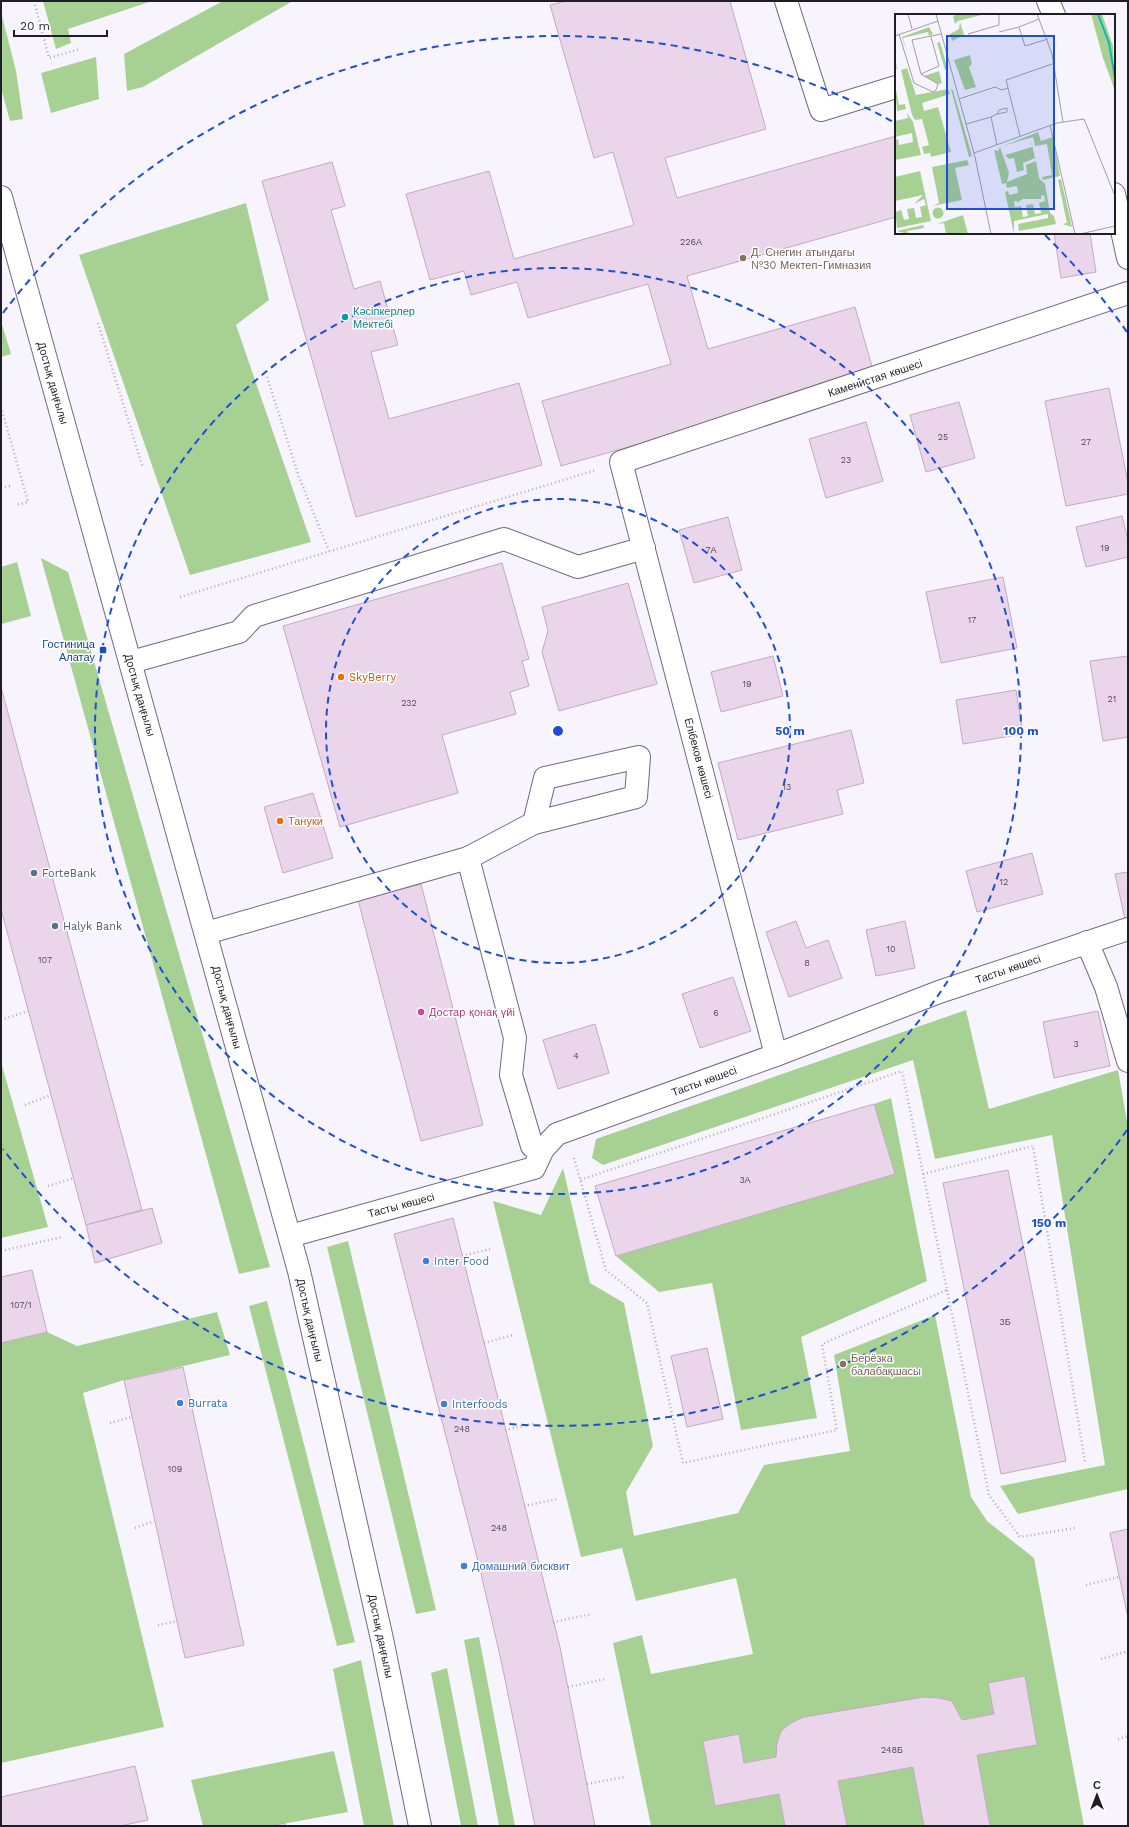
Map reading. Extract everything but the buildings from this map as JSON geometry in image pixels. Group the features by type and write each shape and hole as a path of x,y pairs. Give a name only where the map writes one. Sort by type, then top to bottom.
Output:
{"street":[{"path":"786,1 820,110 895,87"},
{"path":"1048,1 1054,14"},
{"name":"Достық даңғылы","path":"1,197 290,1236 382,1640 420,1826"},
{"path":"1115,199 1128,258"},
{"name":"Каменистая көшесі","path":"621,462 1128,293"},
{"name":"Елібеков көшесі","path":"621,462 776,1055"},
{"path":"131,662 239,632 254,616 504,539 578,566 644,548"},
{"path":"206,933 468,858 534,823 636,797 639,757 545,778 534,823"},
{"path":"468,858 515,1038 511,1075 532,1146"},
{"name":"Тасты көшесі","path":"290,1236 534,1168 543,1149 557,1134 566,1130 776,1055 939,992 1128,929"},
{"path":"1088,942 1106,987 1128,1061"}],"path":[{"path":"34,1 49,58 80,49"},
{"path":"98,323 143,468"},
{"path":"267,377 299,478 329,551"},
{"path":"1,407 28,502 16,505"},
{"path":"180,597 621,462"},
{"path":"1,488 10,486"},
{"path":"1,1020 28,1011"},
{"path":"580,1180 902,1071 989,1495 1020,1537 1075,1528"},
{"path":"25,1105 51,1095"},
{"path":"566,1130 606,1270 647,1303 684,1463 837,1430 822,1344 947,1290"},
{"path":"923,1174 1033,1146 1085,1462"},
{"path":"48,1186 74,1178"},
{"path":"1,1251 62,1237"},
{"path":"462,1256 490,1249"},
{"path":"484,1343 513,1335"},
{"path":"110,1423 132,1417"},
{"path":"505,1430 536,1423"},
{"path":"524,1506 557,1499"},
{"path":"134,1528 154,1521"},
{"path":"1086,1585 1120,1577"},
{"path":"553,1622 592,1614"},
{"path":"158,1625 177,1622"},
{"path":"1101,1658 1128,1652"},
{"path":"568,1687 605,1679"},
{"path":"1118,1739 1128,1736"},
{"path":"587,1784 625,1778"}],"green space":[{"path":"43,1 152,1 68,29 71,43 56,49"},
{"path":"223,1 291,2 143,87 127,91 124,54"},
{"path":"1,12 16,71 23,119 10,121 1,88"},
{"path":"96,57 99,99 51,113 41,73"},
{"path":"246,203 269,300 236,325 311,542 190,575 79,255"},
{"path":"1,321 11,354 1,357"},
{"path":"41,558 68,572 270,1267 239,1274"},
{"path":"17,562 31,616 1,624 1,567"},
{"path":"966,1010 989,1109 1118,1070 1128,1127 1128,1489 1018,1514 1000,1486 1105,1465 1052,1135 935,1159 913,1060 603,1165 592,1158 596,1139"},
{"path":"1,1062 48,1227 1,1238"},
{"path":"891,1098 927,1281 801,1337 817,1418 741,1430 712,1283 659,1292 616,1256 895,1174 874,1104"},
{"path":"563,1168 590,1283 624,1303 653,1446 626,1492 634,1536 738,1513 764,1465 850,1451 834,1355 935,1315 971,1497 987,1521 1034,1558 1084,1826 990,1826 977,1755 1037,1744 1024,1676 989,1683 994,1714 962,1720 952,1701 924,1697 804,1717 790,1724 782,1732 778,1742 776,1757 744,1763 739,1734 704,1741 715,1806 779,1794 785,1826 651,1826 613,1643 642,1635 651,1674 753,1654 736,1578 636,1601 622,1548 581,1557 493,1201 541,1215"},
{"path":"348,1241 436,1610 416,1614 327,1247"},
{"path":"267,1301 355,1642 337,1646 249,1306"},
{"path":"217,1312 230,1355 124,1380 83,1393 164,1727 1,1763 1,1343 47,1332 77,1346"},
{"path":"479,1637 515,1826 499,1826 464,1640"},
{"path":"361,1660 394,1826 364,1826 333,1669"},
{"path":"447,1668 478,1826 461,1826 431,1673"},
{"path":"334,1751 348,1812 271,1826 203,1826 191,1780"},
{"path":"913,1767 924,1826 847,1826 838,1781"}],"place":[{"name":"Д. Снегин атындағы №30 Мектеп-Гимназия","path":"743,258"},
{"name":"Кәсіпкерлер Мектебі","path":"345,317"},
{"name":"Гостиница Алатау","path":"103,650"},
{"name":"SkyBerry","path":"341,677"},
{"name":"Тануки","path":"280,821"},
{"name":"ForteBank","path":"34,873"},
{"name":"Halyk Bank","path":"55,926"},
{"name":"Достар қонақ үйі","path":"421,1012"},
{"name":"Inter Food","path":"426,1261"},
{"name":"Берёзка балабақшасы","path":"843,1364"},
{"name":"Burrata","path":"180,1403"},
{"name":"Interfoods","path":"444,1404"},
{"name":"Домашний бисквит","path":"464,1566"}]}
